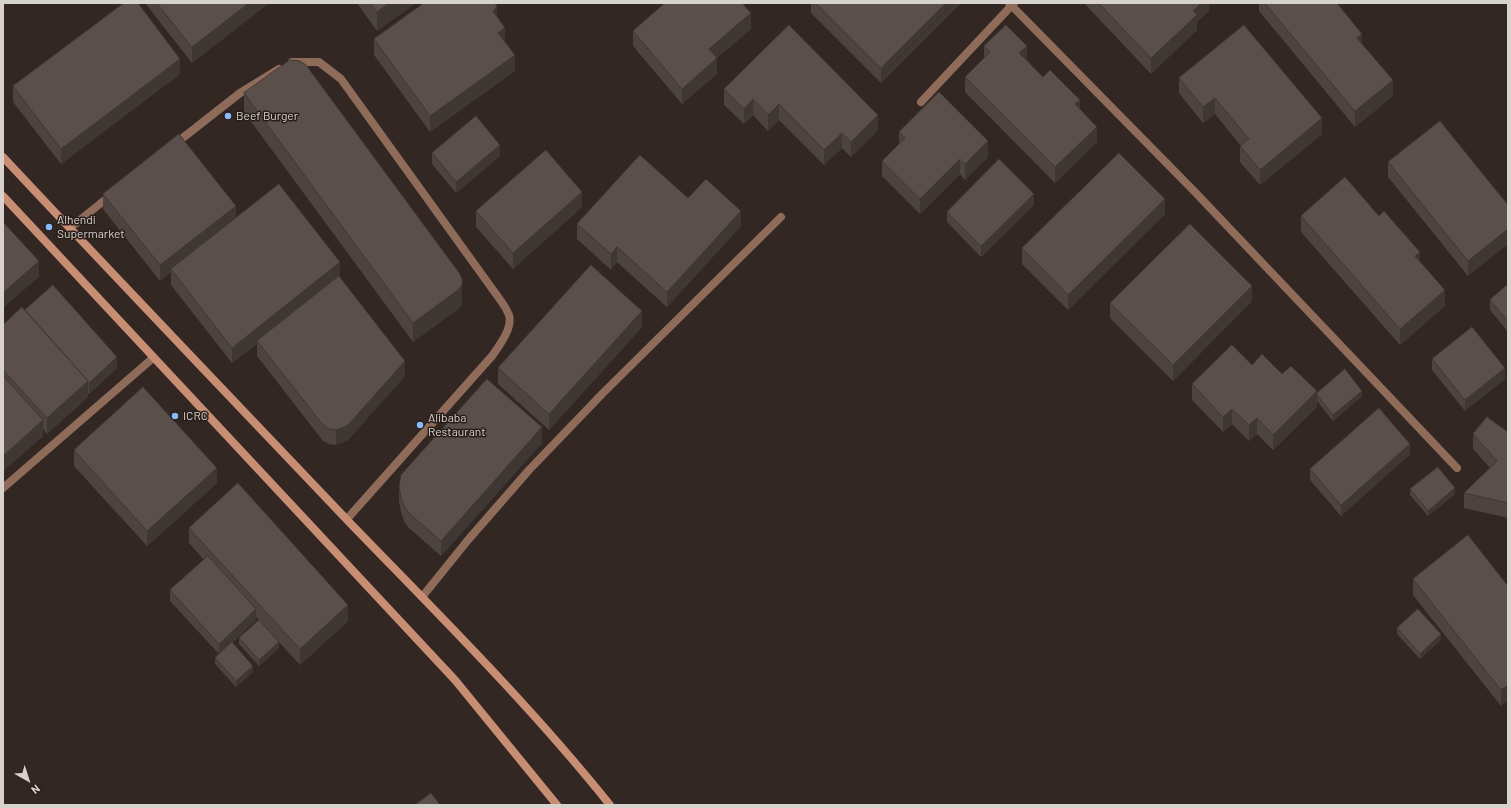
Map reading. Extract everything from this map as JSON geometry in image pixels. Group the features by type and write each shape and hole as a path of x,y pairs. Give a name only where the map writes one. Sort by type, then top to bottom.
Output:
{"street":[{"path":"921,102 1012,4 1194,191 1457,468"},
{"path":"167,151 240,93 290,62 319,62 340,79 501,301 509,316 508,327 503,341 492,356 347,519"},
{"path":"3,157 422,597 574,760 610,805"},
{"path":"70,228 118,190"},
{"path":"3,196 455,680 557,805"},
{"path":"422,597 529,470 603,393 782,217"},
{"path":"3,488 153,358"}],"building":[{"path":"124,3 138,3 180,59 61,149 13,86"},
{"path":"157,3 249,3 192,47"},
{"path":"370,3 389,3 377,12"},
{"path":"424,3 495,3 497,7 493,11 505,28 498,33 515,55 430,116 374,39"},
{"path":"665,3 742,3 751,13 709,49 717,58 682,89 633,31"},
{"path":"816,3 946,3 881,68"},
{"path":"1099,3 1201,3 1193,11 1197,15 1151,58"},
{"path":"1265,3 1337,3 1362,34 1357,38 1393,80 1355,111"},
{"path":"789,25 878,115 851,142 842,133 824,150 779,104 768,115 753,99 744,109 724,89"},
{"path":"1006,25 1027,46 1019,53 1043,77 1050,70 1080,100 1075,104 1097,127 1055,167 965,77 990,52 984,46"},
{"path":"1244,25 1322,118 1260,170 1240,146 1249,139 1215,98 1203,107 1179,78"},
{"path":"290,60 300,61 306,65 460,274 462,285 458,290 413,323 244,93"},
{"path":"939,92 988,141 965,164 960,159 920,199 882,161 905,138 899,132"},
{"path":"476,116 500,145 456,182 432,153"},
{"path":"1440,121 1508,205 1508,229 1468,261 1388,162"},
{"path":"179,134 236,206 160,265 103,194"},
{"path":"546,150 582,192 513,253 476,211"},
{"path":"1119,153 1165,199 1068,295 1022,248"},
{"path":"640,155 688,198 706,179 741,211 667,292 617,247 611,254 577,224"},
{"path":"999,159 1034,194 981,246 947,212"},
{"path":"1345,177 1379,216 1384,211 1420,252 1415,256 1445,290 1400,329 1301,216"},
{"path":"279,184 340,262 232,348 171,269"},
{"path":"3,222 39,261 3,293"},
{"path":"1190,224 1252,286 1173,365 1110,303"},
{"path":"591,265 642,311 549,414 498,368"},
{"path":"339,276 405,361 348,425 336,430 329,429 323,425 257,341"},
{"path":"1508,284 1508,321 1490,300"},
{"path":"53,285 117,357 89,383 25,310"},
{"path":"22,307 88,381 47,418 3,370 3,325"},
{"path":"1472,327 1505,368 1465,400 1432,359"},
{"path":"1232,345 1252,365 1262,354 1282,374 1291,366 1317,391 1273,435 1257,418 1249,425 1232,409 1223,417 1192,384"},
{"path":"1345,369 1362,391 1333,415 1317,393"},
{"path":"3,376 43,420 3,456"},
{"path":"487,379 542,427 441,541 409,513 404,506 399,486 401,475"},
{"path":"143,387 217,468 147,531 74,450"},
{"path":"1379,408 1410,444 1341,505 1310,469"},
{"path":"1487,417 1508,432 1508,503 1464,493 1497,461 1473,434"},
{"path":"1438,467 1455,488 1428,511 1410,489"},
{"path":"238,483 348,605 300,649 189,528"},
{"path":"1468,535 1508,586 1508,685 1501,690 1413,579"},
{"path":"208,556 256,609 219,644 170,590"},
{"path":"1418,609 1441,634 1420,654 1397,628"},
{"path":"259,620 279,642 259,660 239,638"},
{"path":"232,642 253,666 236,681 215,658"},
{"path":"431,793 440,805 415,805"}],"place":[{"name":"Beef Burger","path":"228,116"},
{"name":"Alhendi Supermarket","path":"49,227"},
{"name":"ICRC","path":"175,416"},
{"name":"Alibaba Restaurant","path":"420,425"}]}
